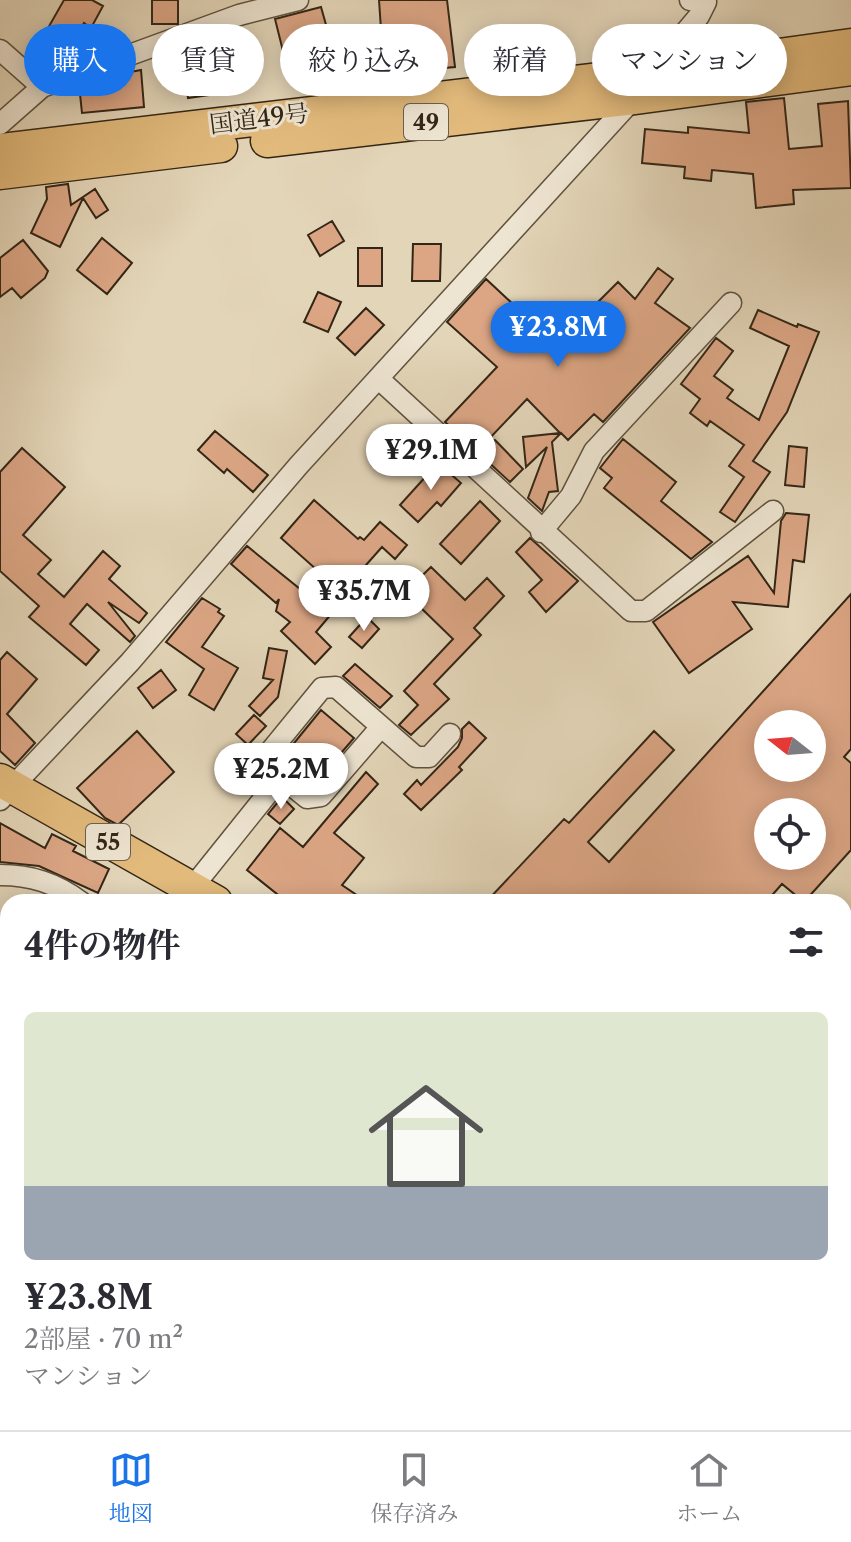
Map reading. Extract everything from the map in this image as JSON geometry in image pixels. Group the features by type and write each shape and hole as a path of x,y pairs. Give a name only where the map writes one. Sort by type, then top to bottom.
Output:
{"main road":[{"name":"国道49号","path":"787,58 851,45"},
{"name":"国道49号","path":"787,74 851,69"},
{"name":"国道49号","path":"0,150 592,91"},
{"name":"国道49号","path":"0,173 592,93"},
{"name":"55","path":"4,789 202,894"}],"street":[{"path":"136,53 239,15 298,0"},
{"path":"690,0 706,2 690,24"},
{"path":"0,50 24,71"},
{"path":"0,124 32,96"},
{"path":"4,789 149,641 299,465 634,96"},
{"path":"541,532 571,496 594,451 731,303"},
{"path":"379,379 541,532 631,611 646,611 773,511"},
{"path":"380,728 321,796 307,798 268,766 268,754 322,688 336,687 416,757 429,757 450,734"},
{"path":"205,894 281,777"},
{"path":"0,875 47,881 68,894"}],"building":[{"path":"64,0 92,0 103,6 93,24 50,24"},
{"path":"152,0 178,0 178,24 152,24"},
{"path":"379,0 447,0 455,67 448,68 448,24 381,24"},
{"path":"321,7 326,24 280,24 280,39 275,19"},
{"path":"141,70 144,107 82,113 80,96 136,96 136,71"},
{"path":"784,98 789,149 822,146 818,104 848,101 851,188 793,190 794,204 756,208 753,174 712,170 711,181 684,178 685,167 642,163 645,129 688,133 688,127 749,133 746,102"},
{"path":"68,184 71,205 95,189 108,210 96,218 83,198 60,247 31,233 47,199 46,187"},
{"path":"332,221 344,241 320,256 308,235"},
{"path":"102,238 132,263 107,294 77,270"},
{"path":"23,240 48,271 45,278 21,298 12,288 0,297 0,258"},
{"path":"413,244 441,244 440,281 412,281"},
{"path":"358,248 382,248 382,286 358,286"},
{"path":"658,268 673,279 655,303 690,328 603,422 594,414 568,440 561,433 552,442 558,491 549,492 542,511 528,498 547,447 526,467 523,437 560,433 527,399 487,441 495,440 523,469 510,482 445,422 497,367 447,322 486,279 556,344 618,282 635,299"},
{"path":"318,292 341,302 328,332 304,322"},
{"path":"366,308 384,325 355,355 337,338"},
{"path":"758,310 797,327 798,324 819,332 787,412 753,461 770,472 735,522 720,512 744,477 729,466 744,445 710,421 707,426 690,413 700,399 681,384 716,338 733,351 714,376 733,390 727,398 759,420 789,346 750,328"},
{"path":"215,431 268,475 253,492 227,469 224,473 198,450"},
{"path":"623,439 676,482 661,501 712,542 691,559 604,488 612,478 600,468"},
{"path":"789,446 807,448 804,487 785,485"},
{"path":"22,448 65,487 23,535 51,560 38,574 64,597 103,551 120,566 109,579 147,613 139,623 108,602 135,636 130,642 87,604 70,624 99,650 86,665 29,617 39,606 0,571 0,472"},
{"path":"438,463 461,483 441,506 437,502 418,522 400,505"},
{"path":"314,500 358,539 364,540 380,522 407,545 395,559 382,547 350,583 354,587 316,632 331,647 315,664 281,631 290,622 276,611 279,599 276,603 231,564 247,546 310,597 326,578 281,538"},
{"path":"480,501 500,521 461,564 440,544"},
{"path":"786,513 809,515 804,562 793,560 788,607 733,602 752,629 689,673 653,622 748,556 774,593 781,521"},
{"path":"530,538 578,581 546,612 529,592 542,580 516,552"},
{"path":"431,567 465,600 487,578 504,596 474,628 481,635 434,684 449,699 411,735 399,725 418,705 404,691 453,639 420,607 417,610 402,595"},
{"path":"851,594 851,749 844,757 851,763 851,850 811,894 794,894 782,884 773,894 494,894 564,819 569,823 654,731 674,750 588,842 609,862"},
{"path":"202,598 220,609 218,612 224,616 202,647 238,668 214,710 189,695 204,669 166,642"},
{"path":"367,617 379,629 362,648 349,637"},
{"path":"269,648 287,651 278,697 260,716 249,706 273,680 263,678"},
{"path":"7,652 37,679 7,714 35,743 15,765 0,751 0,660"},
{"path":"355,664 392,696 380,708 343,676"},
{"path":"161,670 176,690 153,708 138,688"},
{"path":"321,710 354,738 317,781 286,753"},
{"path":"254,715 266,726 248,745 236,734"},
{"path":"469,722 486,738 459,767 462,770 421,810 404,794 417,780 421,785 458,747 462,729"},
{"path":"137,731 174,772 118,825 105,818 77,788"},
{"path":"366,772 378,784 334,833 364,858 342,885 355,894 277,894 247,870 280,828 303,847"},
{"path":"282,797 294,809 280,824 268,814"},
{"path":"0,823 45,848 52,834 76,846 73,851 109,869 98,893 39,866 0,862"}]}
